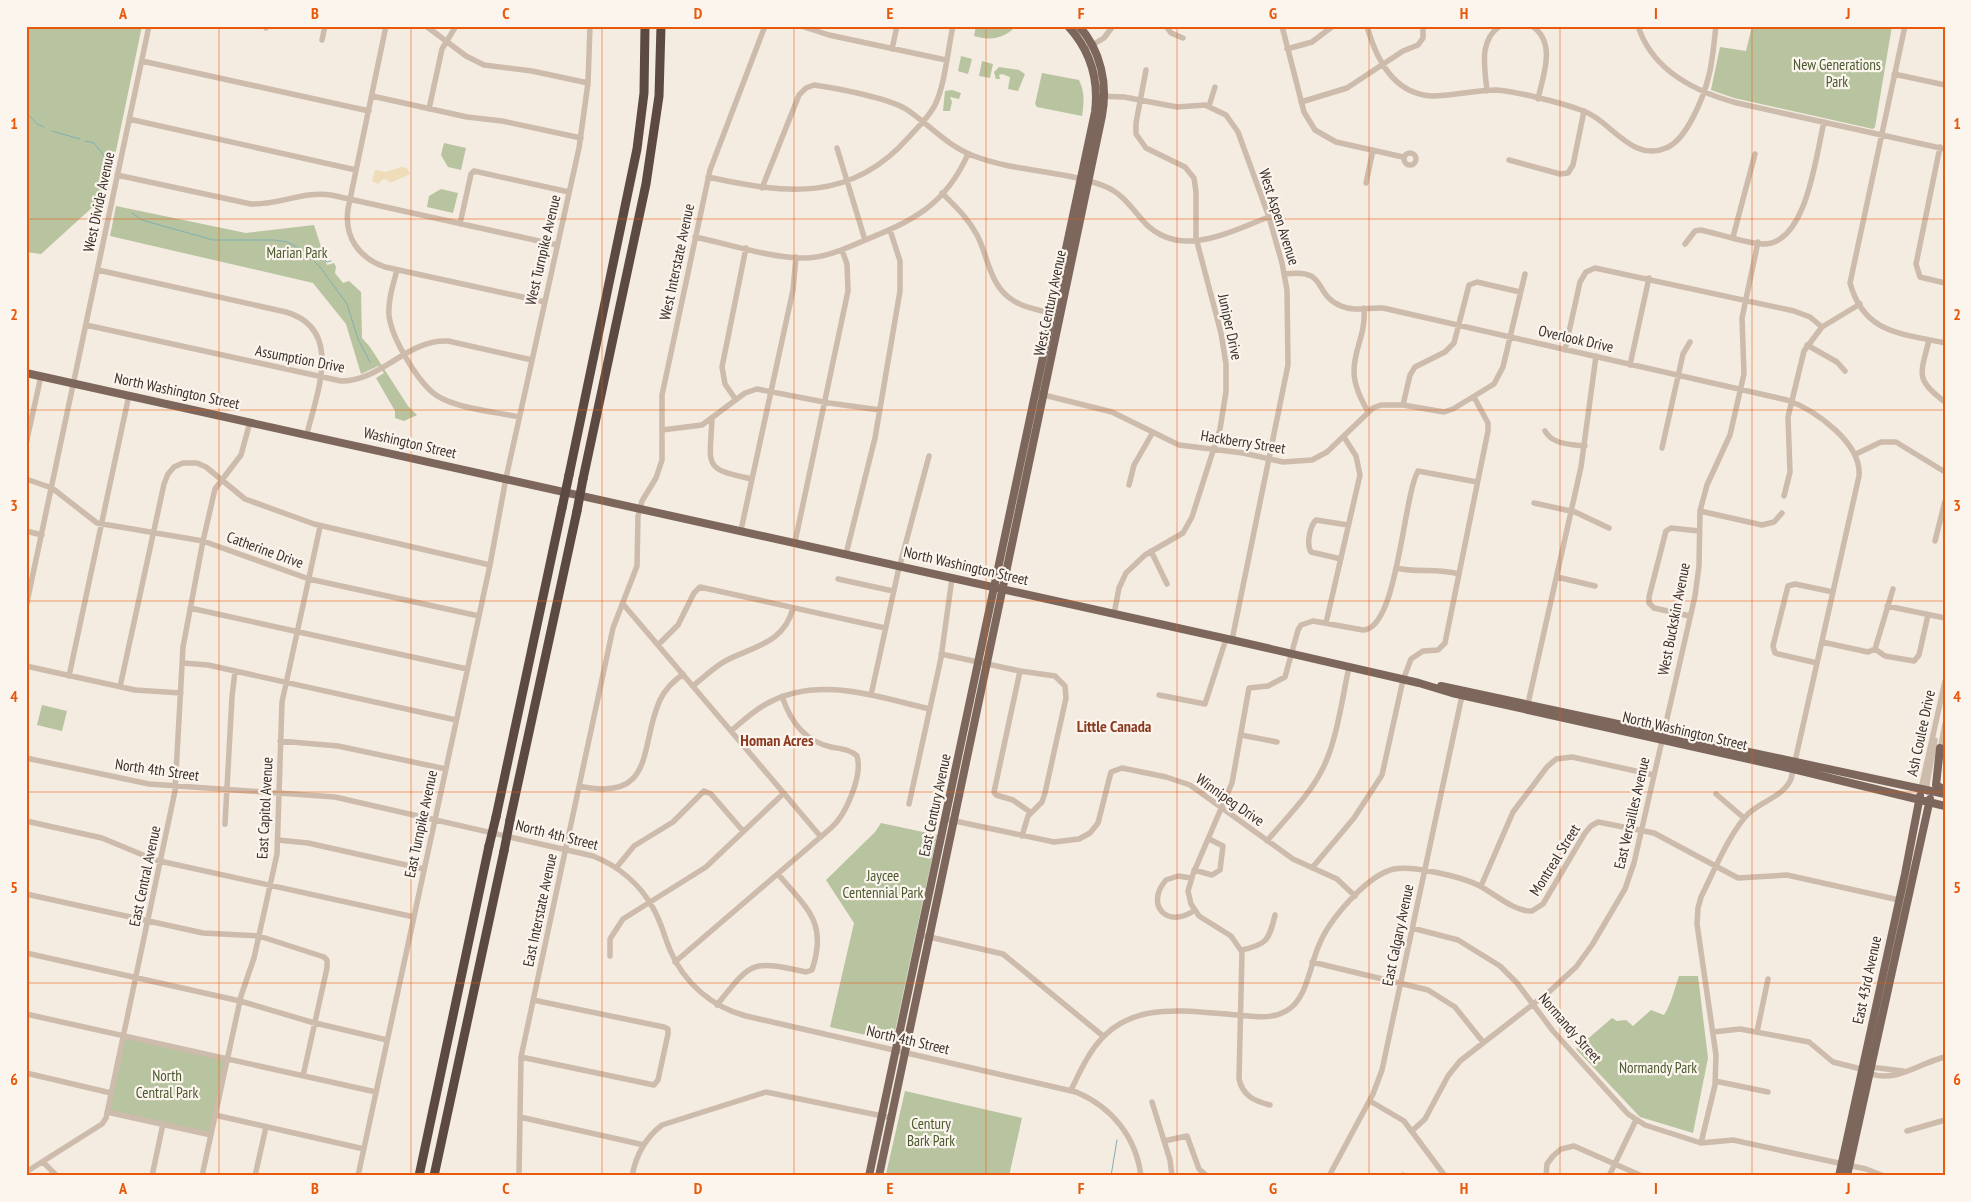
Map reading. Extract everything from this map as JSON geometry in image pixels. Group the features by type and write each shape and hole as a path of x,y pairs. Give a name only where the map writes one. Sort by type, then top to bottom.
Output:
{"highway":[{"path":"418,1176 562,508 637,149 644,93 645,26"},
{"path":"434,1176 584,479 649,166 661,80 661,26"}],"main road":[{"name":"West Century Avenue","path":"995,587 1096,96 1093,72 1084,48 1068,26"},
{"name":"West Century Avenue","path":"1004,589 1089,182 1104,96 1102,73 1092,45 1079,26"},
{"path":"26,373 41,376"},
{"name":"North Washington Street","path":"41,376 308,434"},
{"name":"Washington Street","path":"308,434 506,478"},
{"name":"North Washington Street","path":"506,478 1463,692 1662,740 1793,766 1895,782 1944,804"},
{"name":"East Century Avenue","path":"879,1176 892,1118 901,1051 921,935 995,587"},
{"name":"East Century Avenue","path":"869,1176 882,1116 901,1051 930,937 1004,589"},
{"path":"1940,748 1936,785 1945,790"},
{"name":"North Washington Street","path":"1793,766 1841,782 1925,794 1945,794"},
{"path":"1827,778 1925,794 1914,866"},
{"path":"1841,782 1865,791 1912,802 1915,809 1910,845"},
{"name":"East 43rd Avenue","path":"1839,1176 1845,1165 1861,1112 1902,922 1903,885 1916,812 1925,794"},
{"name":"East 43rd Avenue","path":"1847,1176 1845,1165 1861,1069 1903,899 1914,866 1925,794"},
{"path":"1917,853 1924,841 1932,810 1936,806 1944,804"},
{"path":"1870,1070 1868,1060 1876,1024 1875,1008"},
{"path":"1861,1069 1865,1075 1860,1094 1861,1112"}],"street":[{"name":"West Divide Avenue","path":"26,607 28,587 42,535 149,26"},
{"path":"322,40 325,26"},
{"path":"386,26 350,199 347,227 355,247 373,262 397,270 545,302"},
{"path":"426,26 466,56 484,65 532,71 588,83"},
{"path":"429,109 446,41 456,26"},
{"name":"West Turnpike Avenue","path":"506,478 581,138 588,83 590,26"},
{"name":"West Interstate Avenue","path":"640,508 661,466 663,449 662,394 708,177 720,140 765,26"},
{"path":"802,26 821,34 946,60"},
{"path":"892,49 896,26"},
{"path":"708,177 762,188 800,190 846,181 882,164 922,122 937,101 953,26"},
{"path":"1084,48 1104,38 1113,26"},
{"path":"1166,26 1172,33 1183,38"},
{"path":"1282,26 1307,120 1318,133 1336,142 1404,157"},
{"path":"1287,50 1312,42 1333,26"},
{"path":"1367,26 1374,51 1382,65 1397,82 1418,94 1438,96 1487,91 1508,92 1538,99 1584,111 1603,122 1630,146 1646,151 1658,151 1674,144 1684,134 1710,70 1716,26"},
{"path":"1301,102 1344,90 1420,43 1423,26"},
{"path":"1487,91 1484,49 1488,38 1500,26"},
{"path":"1532,26 1542,36 1547,50 1538,99"},
{"path":"1638,26 1647,46 1662,66 1676,77 1703,90 1733,102 1942,148 1916,264 1920,277 1945,282"},
{"path":"1905,26 1850,277 1850,286 1868,316 1879,326 1945,343"},
{"path":"142,61 368,111"},
{"name":"Juniper Drive","path":"1114,614 1119,588 1126,573 1138,560 1151,551 1184,533 1197,505 1214,450 1224,407 1226,364 1220,326 1197,242 1194,178 1185,167 1146,148 1140,142 1135,127 1146,70"},
{"path":"1894,74 1945,85"},
{"path":"762,188 799,95 810,86 819,86 891,102 906,109 944,140 968,154 994,162 1106,187 1120,195 1145,223 1159,234 1175,240 1197,242 1269,217"},
{"path":"1096,96 1140,100 1177,107 1209,106 1215,86"},
{"path":"372,96 471,118 505,121 581,138"},
{"name":"West Aspen Avenue","path":"1159,695 1201,704 1207,702 1229,639 1270,460 1288,365 1289,328 1285,274 1269,217 1235,127 1226,115 1209,106"},
{"path":"1509,160 1553,172 1568,172 1573,165 1584,111"},
{"path":"129,119 356,170"},
{"path":"1685,244 1695,231 1702,230 1762,244 1783,237 1802,214 1824,122"},
{"path":"837,148 865,240"},
{"path":"1366,183 1373,150"},
{"path":"695,237 796,257 816,257 842,250 918,216 957,176 968,154"},
{"path":"1733,237 1755,154"},
{"path":"460,224 471,174 474,171 569,192"},
{"path":"118,175 251,204 270,203 314,194 350,199 557,246"},
{"path":"942,193 973,228 991,275 1003,293 1023,306 1061,316"},
{"path":"846,554 869,465 901,285 899,255 890,230"},
{"name":"West Buckskin Avenue","path":"1662,740 1690,616 1698,571 1700,511 1707,486 1730,435 1741,389 1745,367 1742,323 1758,242"},
{"path":"736,400 725,384 722,367 746,248"},
{"path":"795,542 848,291 847,264 842,250"},
{"path":"741,530 793,290 796,257"},
{"path":"1565,350 1580,282 1586,272 1602,268 1800,312 1822,326"},
{"path":"98,270 297,316 311,326 321,345 323,357 308,434"},
{"path":"397,270 390,297 389,316 394,334 426,387 440,398 519,417"},
{"name":"Overlook Drive","path":"1285,274 1302,272 1310,274 1335,303 1348,309 1383,308 1791,401 1819,417 1856,454"},
{"name":"Hackberry Street","path":"1036,392 1044,396 1105,410 1179,445 1244,453 1270,460 1300,463 1312,460 1335,446 1368,412 1382,405 1403,405 1444,412 1490,387 1500,376 1525,274"},
{"path":"1630,365 1649,278"},
{"path":"1403,405 1412,370 1422,362 1448,350 1456,338 1471,283 1477,282 1520,292"},
{"path":"1784,496 1790,472 1787,429 1791,401 1806,346 1822,326 1860,304"},
{"path":"1364,308 1363,338 1355,361 1354,372 1355,383 1368,412"},
{"name":"Assumption Drive","path":"86,325 320,378 342,381 358,379 375,372 424,344 442,341 532,360"},
{"path":"1928,340 1922,379 1928,390 1945,402"},
{"path":"1662,448 1678,375 1685,349 1690,342"},
{"path":"1806,346 1837,362 1845,371"},
{"path":"1528,707 1585,446 1596,356"},
{"path":"26,444 41,376"},
{"path":"662,430 695,427 712,419 753,389 880,410"},
{"path":"69,676 129,395"},
{"path":"1312,868 1354,818 1382,775 1408,664 1414,655 1429,650 1438,650 1445,643 1489,428 1474,397"},
{"path":"712,419 711,456 714,466 722,473 752,479"},
{"name":"East Central Avenue","path":"26,1172 102,1124 107,1112 176,787 182,663 190,608 203,542 214,491 241,455 250,422"},
{"path":"1545,431 1551,438 1559,442 1585,446"},
{"path":"1129,485 1134,465 1153,432"},
{"path":"1326,623 1360,474 1356,456 1344,437"},
{"path":"1701,1142 1715,1081 1716,1055 1697,916 1700,900 1744,818 1756,807 1786,788 1793,766 1859,476 1856,454 1881,442 1892,441 1903,445 1945,472"},
{"path":"870,695 893,591 929,456"},
{"path":"120,687 165,479 170,470 183,463 201,465 249,501 320,526 490,565"},
{"path":"1270,1105 1249,1097 1240,1083 1244,961 1241,950 1231,936 1202,919 1195,910 1189,895 1194,870 1223,808 1232,783 1249,688 1268,686 1285,677 1298,630 1302,625 1313,621 1363,630 1372,628 1389,597 1418,471 1477,482"},
{"name":"East Turnpike Avenue","path":"358,1176 490,565 506,478"},
{"name":"Catherine Drive","path":"26,479 52,488 102,524 203,542 309,579 479,616"},
{"path":"1934,541 1945,501"},
{"path":"1534,502 1572,511 1609,528"},
{"name":"East Interstate Avenue","path":"519,1176 521,1057 613,628 635,576 638,561 640,508"},
{"path":"1700,511 1762,524 1774,522 1782,513"},
{"path":"1341,558 1311,552 1308,547 1312,524 1316,520 1348,526"},
{"name":"East Capitol Avenue","path":"202,1176 240,1001 259,936 270,885 278,840 281,708 320,526"},
{"path":"1690,616 1654,608 1649,603 1649,597 1666,531 1671,528 1699,530"},
{"path":"26,531 42,535"},
{"path":"1151,551 1167,584"},
{"path":"1396,568 1405,570 1435,569 1459,574"},
{"path":"1557,577 1596,586"},
{"path":"909,804 941,654 952,578"},
{"path":"838,580 893,591"},
{"path":"1817,663 1778,654 1773,646 1788,586 1795,584 1833,592"},
{"path":"658,645 678,625 694,593 700,587 885,628"},
{"path":"1875,649 1893,589"},
{"path":"623,604 821,837"},
{"path":"1887,606 1945,618"},
{"path":"190,608 467,669"},
{"path":"693,686 720,664 772,640 786,625 793,608"},
{"path":"1875,649 1885,656 1914,661 1919,655 1928,615"},
{"path":"1822,642 1868,652 1875,649"},
{"path":"941,654 1020,671 1055,676 1063,683 1066,693 1045,793 1037,809 1030,812 1022,836"},
{"path":"182,663 203,664 456,720"},
{"path":"26,666 120,687 181,692"},
{"path":"1267,841 1324,768 1350,668"},
{"path":"226,824 232,692 236,671"},
{"path":"1020,671 994,792 996,795 1017,802 1030,812"},
{"path":"579,786 611,789 625,783 636,774 647,754 660,700 670,685 683,674"},
{"name":"Ash Coulee Drive","path":"1925,794 1937,712 1945,681"},
{"path":"731,731 760,708 782,696 823,688 870,695 930,709"},
{"name":"East Calgary Avenue","path":"1329,1176 1370,1101 1382,1070 1463,692"},
{"path":"676,962 838,822 848,805 858,759 853,752 819,743 803,732 792,720 782,696"},
{"path":"1895,782 1913,784 1919,782 1929,733 1937,712"},
{"name":"Ash Coulee Drive","path":"1925,794 1940,748 1945,724"},
{"path":"1241,736 1277,742"},
{"name":"East Versailles Avenue","path":"1412,1131 1425,1119 1453,1068 1566,977 1592,945 1630,879 1662,740"},
{"path":"280,741 331,744 446,769"},
{"path":"1481,886 1514,812 1553,761 1560,757 1572,757 1654,775"},
{"name":"North 4th Street","path":"26,758 131,781 176,787 335,797 566,848 593,856 616,868 632,881 650,901 676,962 692,984 717,1005 746,1016 1071,1090 1092,1099 1115,1118 1134,1148 1142,1176"},
{"name":"Winnipeg Drive","path":"945,819 1022,836 1060,842 1086,836 1095,828 1100,818 1111,772 1116,768 1166,776 1198,790 1293,859 1337,879 1355,896"},
{"path":"616,868 634,846 673,822 704,791 711,794 743,831"},
{"path":"610,956 609,942 616,927 627,916 706,867 784,793"},
{"path":"1716,794 1744,818"},
{"path":"26,820 102,838 161,861 414,917"},
{"name":"Montreal Street","path":"1071,1090 1091,1052 1103,1036 1125,1020 1154,1011 1271,1016 1290,1008 1300,996 1312,962 1328,928 1355,896 1372,880 1386,871 1406,868 1466,880 1481,886 1520,910 1536,910 1543,904 1591,826 1605,822 1657,834 1741,878 1787,875 1903,899"},
{"path":"1194,870 1212,875 1220,870 1223,846 1209,839"},
{"path":"278,840 308,843 424,869"},
{"path":"717,1005 741,975 751,967 765,964 806,972 812,970 818,939 816,925 809,912 778,874"},
{"path":"1191,878 1178,876 1166,880 1159,892 1158,906 1165,915 1172,918 1183,918 1195,910"},
{"path":"26,894 207,934 244,933 259,936 326,958 328,966 304,1076"},
{"path":"1241,950 1260,945 1266,941 1271,933 1275,915"},
{"name":"Normandy Street","path":"1412,928 1453,938 1489,958 1509,975 1557,1035 1636,1120 1701,1142 1733,1140 1845,1165 1884,1176"},
{"path":"921,935 1003,954 1103,1036"},
{"path":"26,953 240,1001 316,1024 388,1040"},
{"path":"1312,962 1423,987 1445,999 1460,1012 1483,1042"},
{"path":"1757,1032 1768,979"},
{"path":"521,1057 656,1084 668,1030 533,1000"},
{"path":"26,1014 376,1092"},
{"path":"1713,1032 1736,1029 1812,1043 1833,1062 1861,1069"},
{"path":"1870,1070 1886,1078 1945,1057"},
{"path":"26,1073 111,1093"},
{"path":"1715,1081 1768,1092"},
{"path":"632,1176 636,1158 644,1145 654,1132 667,1123 766,1092 892,1118"},
{"path":"1370,1101 1399,1116 1445,1176"},
{"path":"1152,1102 1164,1140 1172,1176"},
{"path":"107,1112 211,1135"},
{"path":"215,1116 364,1149"},
{"path":"520,1116 644,1145"},
{"path":"1609,1176 1636,1120"},
{"path":"1907,1131 1945,1120"},
{"path":"152,1176 163,1124"},
{"path":"255,1176 266,1127"},
{"path":"1164,1140 1187,1136 1199,1169 1207,1176"},
{"path":"1546,1176 1547,1164 1553,1156 1561,1149 1570,1146 1583,1148 1642,1176"},
{"path":"43,1162 57,1176"}],"green space":[{"path":"26,26 142,26 107,194 41,254 26,252"},
{"path":"976,26 1016,26 1002,36 986,38 974,36"},
{"name":"New Generations Park","path":"1752,26 1892,26 1875,127 1873,129 1734,98 1711,90 1720,47 1746,51"},
{"path":"961,56 972,59 968,74 958,71"},
{"path":"982,61 993,64 990,78 979,76"},
{"path":"999,67 1019,70 1025,74 1018,91 1008,89 1010,77 1002,74 999,75 1000,79 996,79 994,72"},
{"path":"1042,73 1079,80 1084,98 1082,116 1037,107 1035,104"},
{"path":"952,90 961,93 959,99 950,97 952,102 950,111 943,111 945,91"},
{"path":"444,143 466,148 461,170 448,167 441,155"},
{"path":"441,189 458,193 453,213 427,207 429,196"},
{"name":"Marian Park","path":"116,206 246,233 314,225 327,265 334,263 336,267 335,273 343,283 349,281 361,292 362,338 370,347 408,406 417,415 404,421 395,418 395,411 376,378 384,373 378,366 361,374 346,324 313,283 110,236"},
{"path":"42,705 67,711 62,731 37,725"},
{"name":"Jaycee Centennial Park","path":"881,823 937,835 893,1041 830,1027 854,923 826,880 875,832"},
{"name":"Normandy Park","path":"1679,976 1698,976 1708,1058 1693,1133 1640,1117 1576,1049 1612,1018 1617,1021 1626,1020 1633,1026 1651,1010 1664,1015 1671,1001"},
{"name":"North Central Park","path":"124,1035 227,1058 211,1135 107,1112"},
{"name":"Century Bark Park","path":"905,1091 1022,1118 1009,1176 886,1174"}],"sand":[{"path":"401,167 407,168 410,174 390,183 388,180 383,179 378,184 372,181 375,170 386,172"}],"waterway":[{"path":"26,112 37,124 44,127"},
{"path":"52,131 80,139"},
{"path":"85,141 94,143 105,157"},
{"path":"132,213 142,220 213,240 275,240 287,242 303,250 320,267 347,304 358,339 370,362"},
{"path":"306,252 317,252 327,262 331,261"},
{"path":"1111,1176 1117,1140"}],"district":[{"name":"Little Canada","path":"1114,726"},
{"name":"Homan Acres","path":"777,740"}]}
